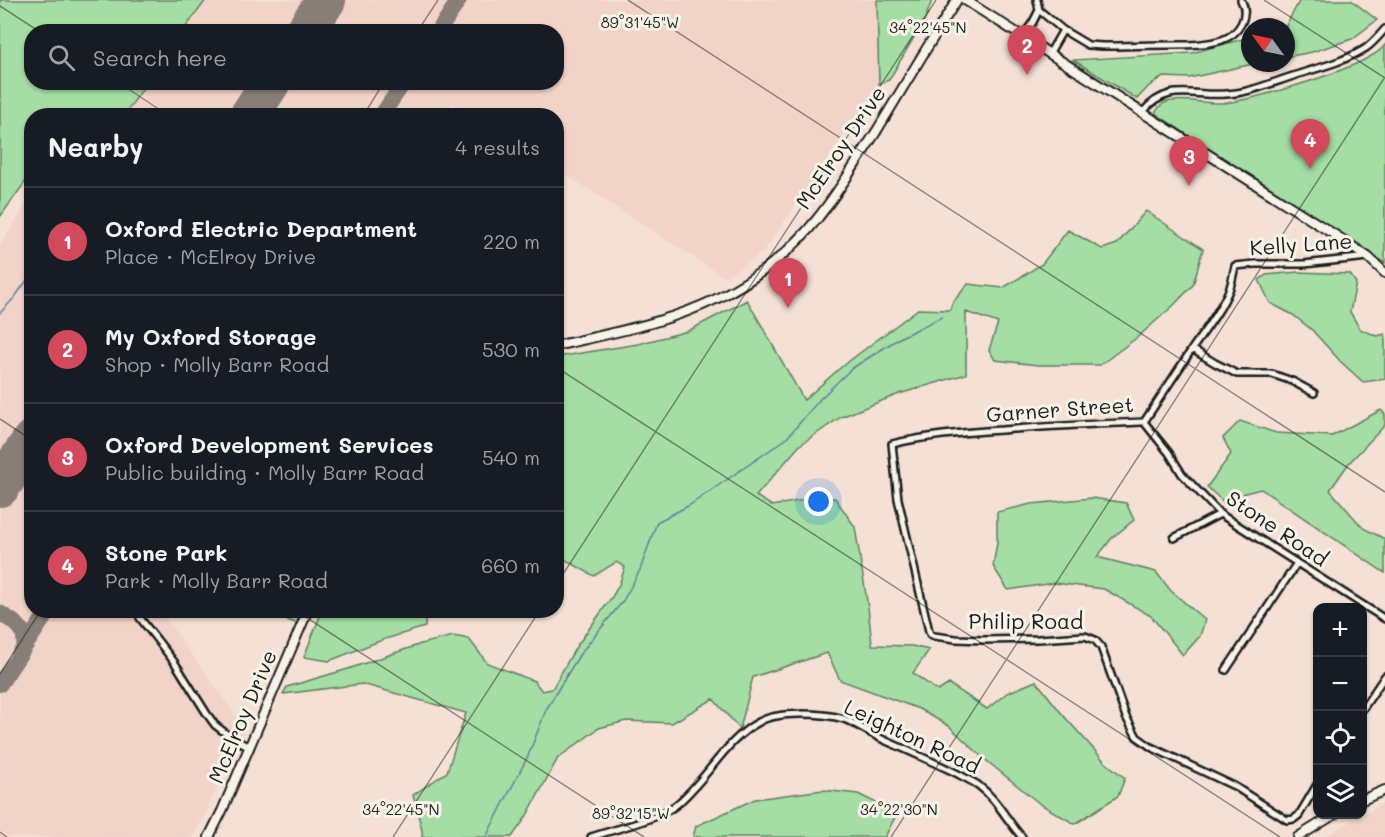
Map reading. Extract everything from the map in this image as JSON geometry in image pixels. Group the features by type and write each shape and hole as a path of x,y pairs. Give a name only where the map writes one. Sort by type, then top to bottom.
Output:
{"street":[{"name":"McElroy Drive","path":"564,344 650,323 687,311 727,293 786,252 816,220 849,175 957,0"},
{"path":"965,0 1343,240 1385,273"},
{"path":"1023,36 1034,22 1039,10 1037,0"},
{"path":"1039,10 1063,30 1088,45 1199,44 1223,40 1234,34 1241,26 1245,15 1241,0"},
{"path":"1142,113 1160,96 1169,93 1226,94 1247,91 1329,64 1365,49 1385,29"},
{"path":"1049,54 1063,30"},
{"name":"Kelly Lane","path":"1235,266 1304,264 1368,258"},
{"name":"Garner Street","path":"892,444 946,434 1144,422 1217,313 1229,289 1235,266"},
{"path":"1192,349 1237,374 1272,374 1292,381 1314,393"},
{"name":"Stone Road","path":"1144,422 1182,474 1220,514 1385,619"},
{"name":"Philip Road","path":"892,444 898,499 930,634 956,639 986,640 1085,636 1095,639 1101,647 1126,717 1137,737 1151,747 1234,786 1287,820 1299,815 1313,790"},
{"path":"1174,538 1220,514"},
{"path":"1226,670 1297,563"},
{"path":"140,618 175,663 215,725 250,748"},
{"name":"McElroy Drive","path":"209,837 250,748 305,618"},
{"path":"1367,703 1385,676"},
{"name":"Leighton Road","path":"591,837 658,815 675,806 708,772 736,738 747,729 761,720 801,714 822,715 844,720 928,759 977,785 988,793 1022,837"},
{"path":"1367,798 1385,790"},
{"path":"1298,837 1327,819"}],"shaded area":[{"path":"206,0 877,0 879,84 763,252 724,277 564,174 564,108 461,108 453,103 450,108 130,108 142,90 564,90 564,24 188,24"},
{"path":"24,208 24,618 165,618 244,729 193,837 0,837 0,245"},
{"path":"1385,802 1385,837 1324,837 1355,819 1367,819 1367,812"}],"green space":[{"path":"0,0 206,0 188,24 24,24 24,90 142,90 129,108 24,108 24,184 0,217"},
{"path":"877,0 932,0 926,17 889,80 879,84"},
{"path":"1300,0 1351,0 1377,20 1352,39 1295,55 1295,18 1290,18"},
{"path":"1241,39 1241,67 1189,78 1163,77 1149,86 1137,99 1073,60 1192,53"},
{"path":"1385,45 1385,263 1271,195 1155,113 1162,104 1169,101 1223,103 1283,90 1357,63 1375,54"},
{"path":"1146,211 1203,249 1193,285 1139,336 1100,365 1038,365 995,360 989,350 998,323 966,312 966,374 899,394 841,417 800,445 756,496 772,506 808,499 835,498 855,527 872,645 912,646 929,650 913,673 938,691 949,684 987,709 1007,693 1036,681 1106,763 1125,778 1118,796 1075,824 1040,804 982,757 949,726 919,709 840,680 827,653 753,677 740,729 713,699 672,723 626,721 599,728 558,758 526,817 512,837 422,837 413,795 447,772 466,713 362,684 283,694 287,687 453,636 469,639 487,663 534,681 542,691 552,689 576,647 612,597 625,567 616,562 594,576 564,559 564,356 638,344 688,331 747,300 804,400 840,368 918,309 950,310 953,302 968,284 1003,288 1042,264 1068,230 1102,249 1117,244"},
{"path":"1298,272 1350,274 1356,283 1350,312 1360,329 1377,336 1385,334 1385,379 1363,382 1312,330 1293,315 1270,303 1259,280 1266,275"},
{"path":"1381,410 1385,414 1385,425 1349,463 1330,490 1363,528 1385,539 1385,573 1261,489 1245,493 1228,506 1207,487 1231,454 1223,438 1240,421 1276,433 1332,436"},
{"path":"1092,498 1126,503 1134,520 1112,538 1097,557 1156,572 1171,591 1205,620 1200,636 1183,655 1151,616 1104,589 1054,583 1008,590 993,566 997,543 997,512 1031,504"},
{"path":"282,618 301,618 298,624"},
{"path":"319,618 426,618 425,627 382,640 329,661 304,657"},
{"path":"823,790 858,794 897,813 885,837 693,837 696,826 755,799"}],"waterway":[{"path":"0,313 24,284"},
{"path":"486,837 528,756 546,710 580,654 623,601 640,570 657,522 690,505 786,439 820,399 851,369 901,337 942,317"}],"taxiway":[{"path":"443,24 459,0"},
{"path":"386,108 399,90"},
{"path":"0,613 22,631 24,648"},
{"path":"0,684 44,618"}],"runway":[{"path":"310,24 326,0"},
{"path":"254,108 266,90"},
{"path":"0,487 24,452"}],"place":[{"name":"My Oxford Storage","path":"1027,75"},
{"name":"Stone Park","path":"1310,169"},
{"name":"Oxford Development Services","path":"1189,186"},
{"name":"Oxford Electric Department","path":"788,308"}]}
